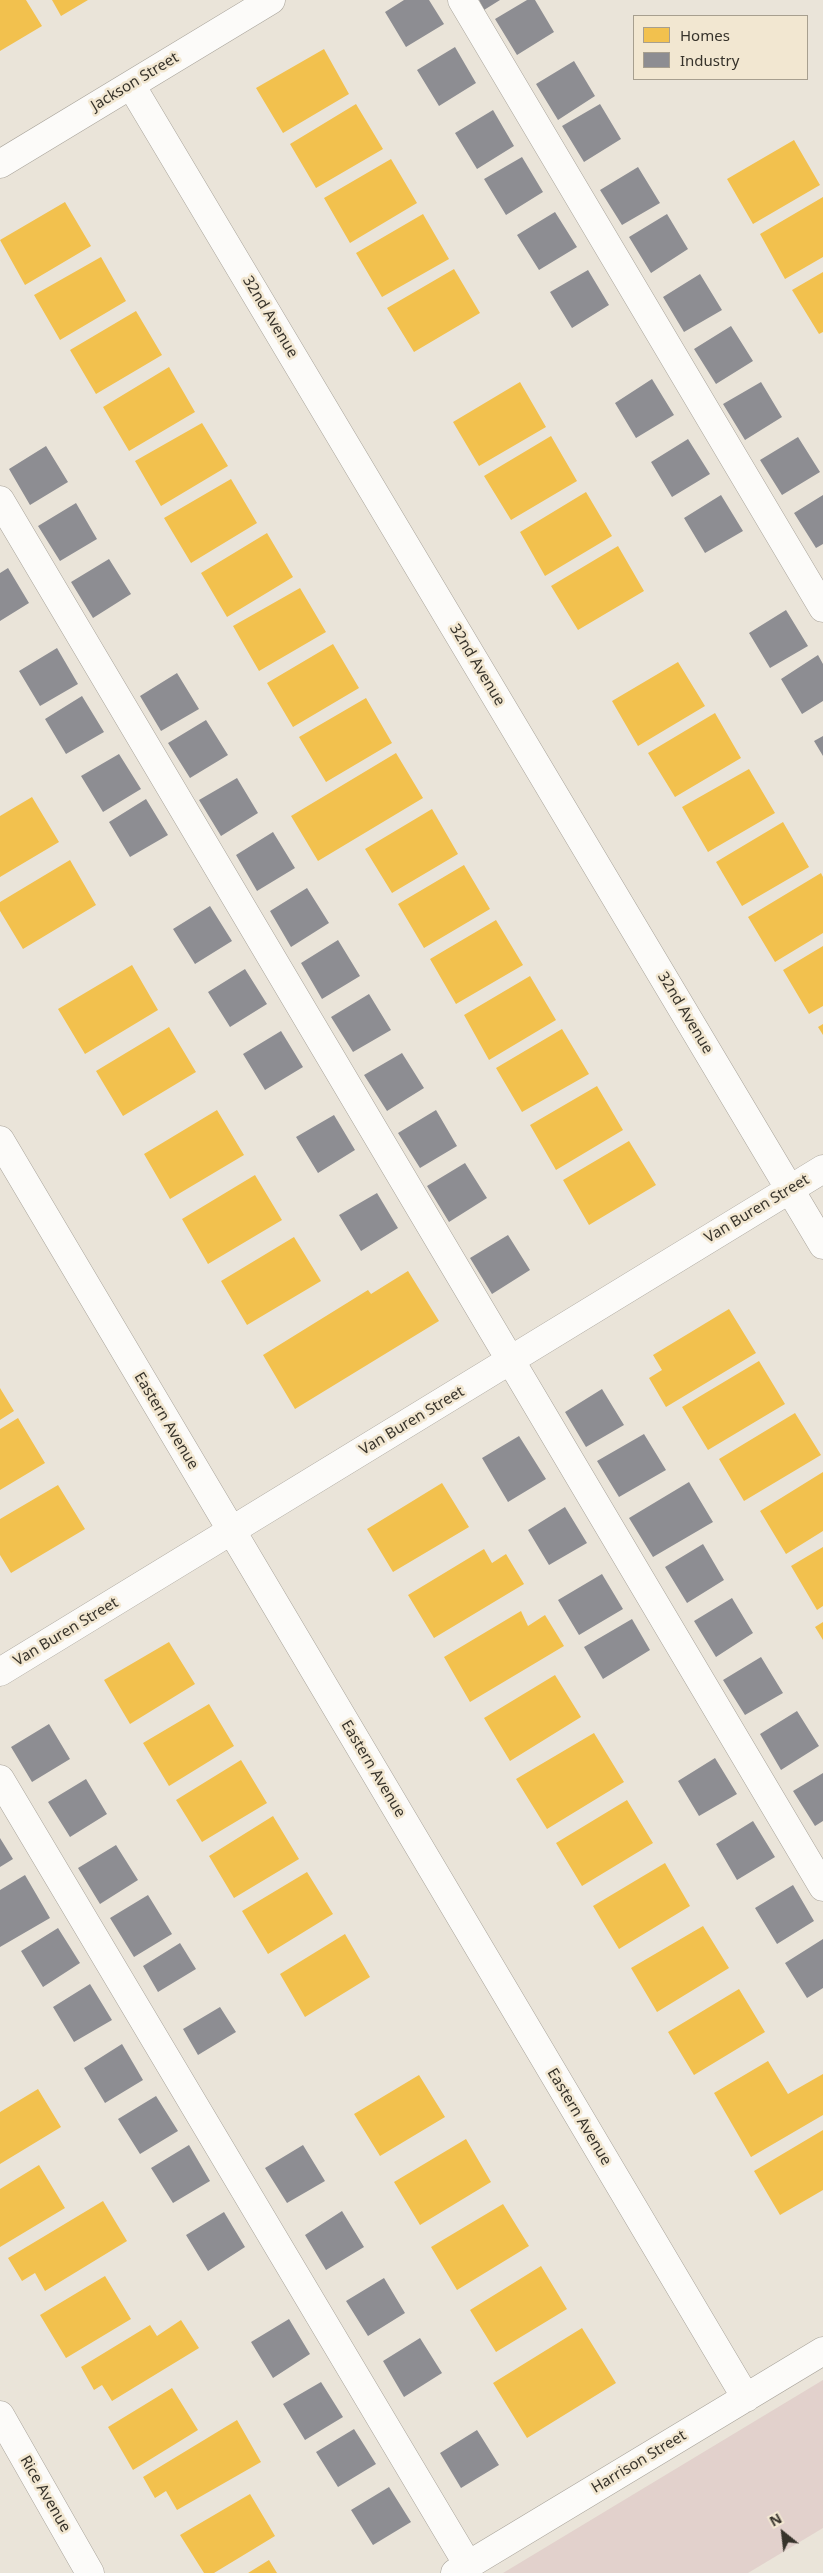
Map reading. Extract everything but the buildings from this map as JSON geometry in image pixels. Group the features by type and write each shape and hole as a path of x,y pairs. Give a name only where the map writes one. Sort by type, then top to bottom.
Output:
{"street":[{"name":"Jackson Street","path":"0,164 270,0"},
{"path":"462,0 823,608"},
{"name":"32nd Avenue","path":"131,85 823,1245"},
{"path":"0,500 823,1887"},
{"name":"Eastern Avenue","path":"0,1140 746,2398"},
{"name":"Van Buren Street","path":"0,1672 232,1532 823,1169"},
{"path":"0,1779 461,2569"},
{"name":"Harrison Street","path":"461,2569 823,2352"},
{"name":"Rice Avenue","path":"0,2415 90,2573"}],"shaded area":[{"path":"823,2380 823,2528 748,2573 503,2573"}]}
